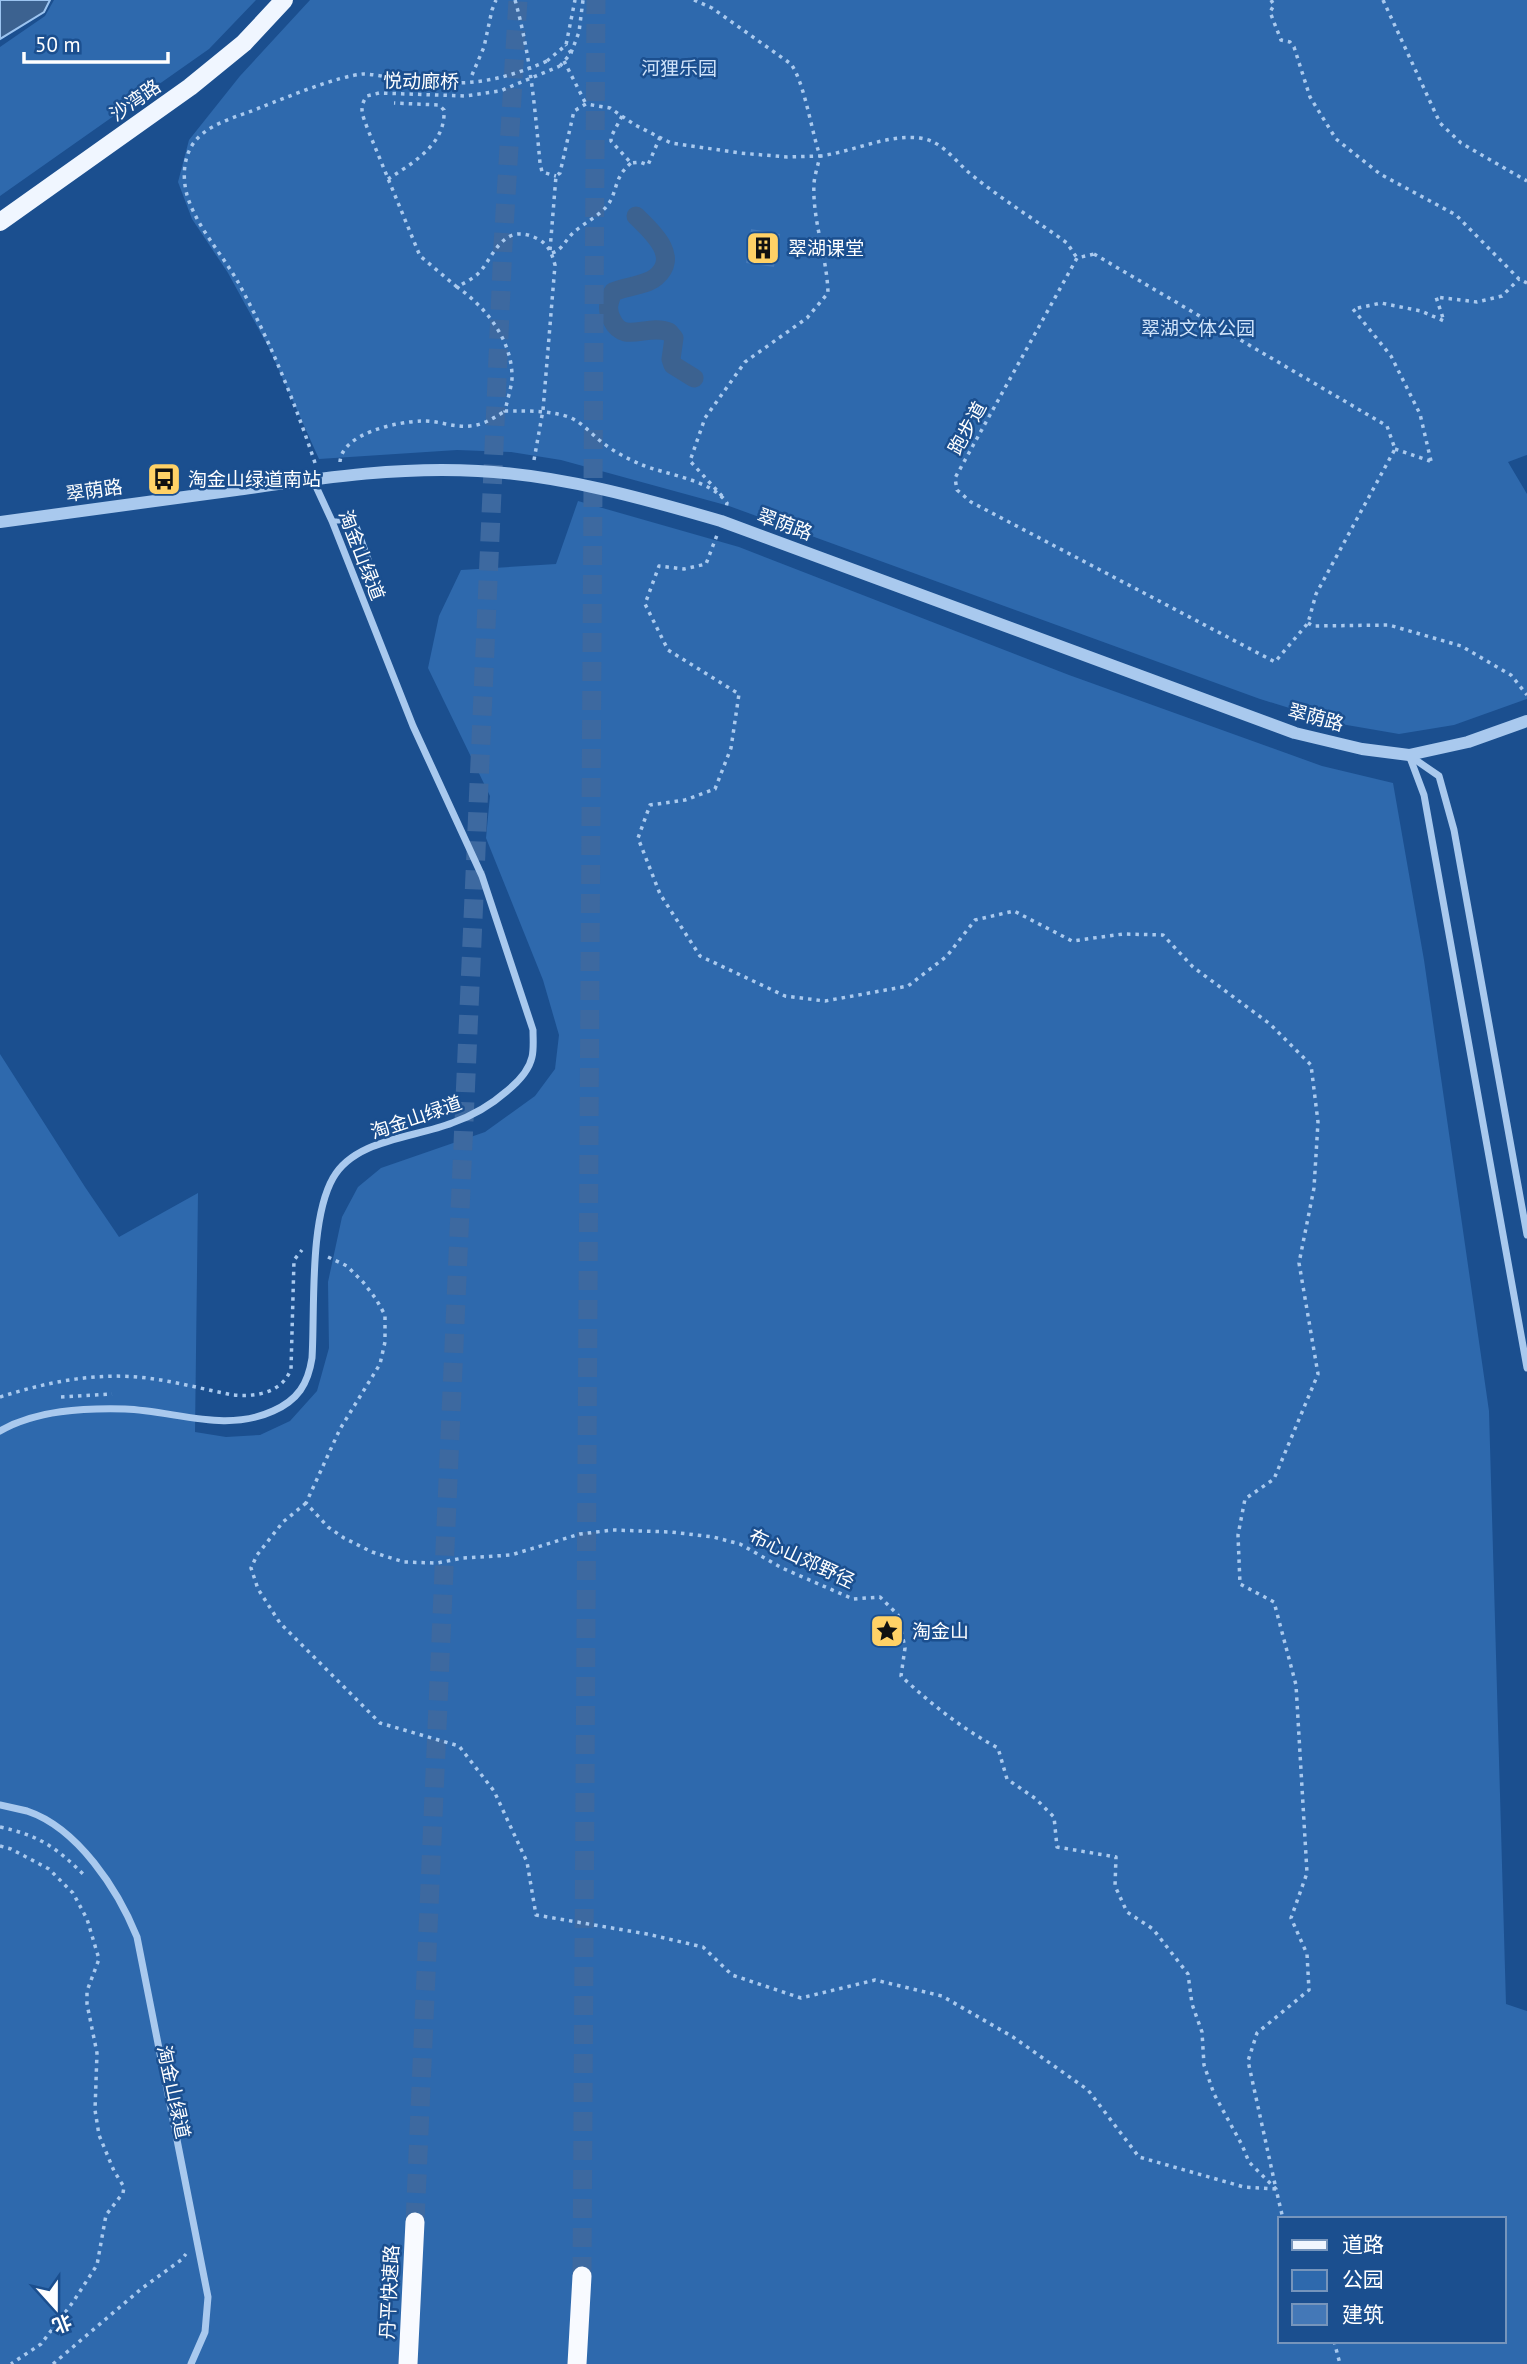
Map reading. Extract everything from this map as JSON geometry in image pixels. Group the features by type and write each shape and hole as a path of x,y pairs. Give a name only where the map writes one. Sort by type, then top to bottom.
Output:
{"highway":[{"name":"丹平快速路","path":"408,2364 415,2222"},
{"path":"577,2364 582,2276"}],"main road":[{"name":"沙湾路","path":"0,222 190,87 244,43 284,0"}],"street":[{"name":"翠荫路","path":"0,522 313,480 437,470 541,477 670,506 734,526 1295,733 1362,749 1409,755 1468,742 1527,722"},
{"name":"淘金山绿道","path":"0,1431 14,1423 51,1414 93,1409 151,1411 200,1420 244,1421 260,1417 294,1399 304,1386 311,1367 318,1232 333,1178 348,1160 372,1148 450,1124 476,1113 516,1084 532,1057 533,1030 482,876 413,726 332,521 313,480"},
{"path":"1409,755 1439,776 1454,830 1527,1235"},
{"path":"1409,755 1424,795 1527,1368"},
{"name":"淘金山绿道","path":"0,1805 29,1812 61,1830 90,1859 110,1885 125,1909 137,1937 208,2297 205,2332 191,2364"}],"lane":[{"path":"332,521 345,520 357,526 369,559"}],"path":[{"path":"472,75 484,47 496,0"},
{"path":"515,0 523,28 534,91 542,172 556,176"},
{"path":"316,465 299,412 271,345 187,196 185,165 190,149 197,138 208,129 349,76 365,74 429,83 477,83 513,75 547,61 566,45 575,0"},
{"path":"583,0 579,33 571,53 564,61 586,104"},
{"path":"694,0 712,8 791,64 799,75 811,130 820,156 814,183 828,293 807,318 745,362 705,418 690,461 722,496 727,503 726,510"},
{"path":"1271,0 1274,5 1270,12 1282,40 1290,42 1294,47 1310,97 1336,139 1380,174 1456,215 1519,279 1527,282"},
{"path":"1383,0 1440,123 1461,142 1527,181"},
{"path":"566,45 571,53"},
{"name":"悦动廊桥","path":"457,287 420,256 362,114 361,103 367,96 379,93 465,96 500,91 560,66 564,61"},
{"name":"悦动廊桥","path":"388,179 418,160 431,147 445,123 444,110 439,105 394,103"},
{"path":"534,460 543,410 555,265 551,252 556,176 560,173 574,111 586,104 610,108 671,143 740,153 787,157 820,156 891,140 921,138 949,152 967,170 1068,243 1077,258 1094,254 1388,426 1395,449 1431,461 1420,414 1391,356 1353,309 1381,303 1421,311 1444,321 1436,297 1477,302 1502,296 1519,279"},
{"path":"622,117 611,141 631,163"},
{"path":"551,252 558,251 571,234 608,204 615,183 631,163 649,165 660,137"},
{"path":"505,411 512,380 505,346 488,315 457,287 476,276 484,268 497,245 511,236 529,236 539,240 551,252"},
{"name":"跑步道","path":"1077,258 955,478 957,490 971,502 1275,662 1308,623 1316,594 1395,449"},
{"path":"340,462 340,454 345,447 377,429 423,420 470,426 488,422 505,411 543,410 571,418 585,426 603,443 639,464 678,474 722,496"},
{"path":"717,533 706,564 684,569 660,566 645,604 668,650 738,694 731,748 715,789 685,800 650,805 638,838 660,894 700,956 785,996 825,1001 908,985 947,956 975,920 1014,911 1072,941 1123,934 1163,935 1193,967 1270,1024 1311,1065 1318,1122 1314,1188 1300,1263 1318,1374 1273,1479 1245,1499 1238,1535 1240,1584 1274,1602 1296,1685 1307,1873 1291,1918 1307,1954 1310,1990 1258,2033 1248,2062 1283,2217"},
{"path":"1308,623 1313,626 1389,625 1461,646 1511,675 1527,695"},
{"path":"0,1397 66,1380 106,1377 137,1377 241,1396 263,1394 283,1382 291,1369 294,1260 306,1246 305,1253"},
{"path":"326,1256 347,1266 376,1299 385,1315 385,1342 380,1364 340,1429 306,1503 283,1522 257,1555 251,1567 258,1589 280,1623 380,1723 459,1746 494,1791 527,1862 536,1914 703,1947 732,1975 801,1998 875,1980 942,1996 1013,2037 1088,2090 1139,2157 1244,2187 1276,2189"},
{"path":"56,1398 117,1394"},
{"name":"布心山郊野径","path":"306,1503 328,1527 344,1538 372,1552 404,1562 437,1563 511,1555 580,1534 613,1530 671,1532 713,1537 740,1544 782,1568 853,1599 880,1597 898,1615 905,1648 901,1676 935,1707 998,1748 1007,1779 1036,1799 1054,1817 1057,1847 1116,1857 1115,1886 1127,1912 1153,1929 1188,1974 1192,2004 1202,2032 1204,2065 1214,2094 1250,2162 1276,2189"},
{"path":"0,1827 29,1833 61,1852 90,1881"},
{"path":"0,1846 49,1869 73,1893 87,1919 99,1959 87,1991 97,2053 95,2109 99,2136 124,2187 123,2193 106,2215 97,2264 73,2302 41,2344 11,2364"},
{"path":"53,2364 141,2289 181,2260 190,2243"},
{"path":"1335,2343 1340,2364"}],"green space":[{"path":"54,0 256,0 209,49 0,196 0,47 45,16"},
{"name":"翠湖文体公园","path":"310,0 1527,0 1527,455 1508,462 1527,494 1527,699 1454,725 1399,734 1341,724 1260,699 729,506 561,460 511,452 457,450 319,459 269,348 228,273 192,219 178,182 189,140 240,76"},
{"path":"578,501 739,547 1069,675 1322,766 1393,783 1424,960 1489,1411 1506,2004 1527,2011 1527,2364 0,2364 0,1054 119,1237 198,1193 195,1432 226,1437 260,1435 290,1421 317,1391 329,1348 328,1282 342,1217 358,1187 381,1168 485,1132 535,1096 555,1069 559,1035 543,980 486,838 490,796 428,668 439,616 461,570 556,564"}],"shaded area":[{"path":"0,0 50,0 44,12 0,39"}],"building":[{"name":"翠湖课堂","path":"751,229 780,234 774,267 746,263"}],"waterway":[{"path":"636,216 661,244 665,261 663,269 652,280 613,292 609,306 610,316 623,331 669,332 674,338 671,359 673,365 694,378"}],"tunnel":[{"path":"415,2222 503,245 518,0"},
{"path":"582,2276 596,0"}],"place":[{"name":"翠湖课堂","path":"763,248"},
{"name":"淘金山绿道南站","path":"164,479"},
{"name":"淘金山","path":"887,1631"}],"park label":[{"name":"河狸乐园","path":"679,68"}]}
